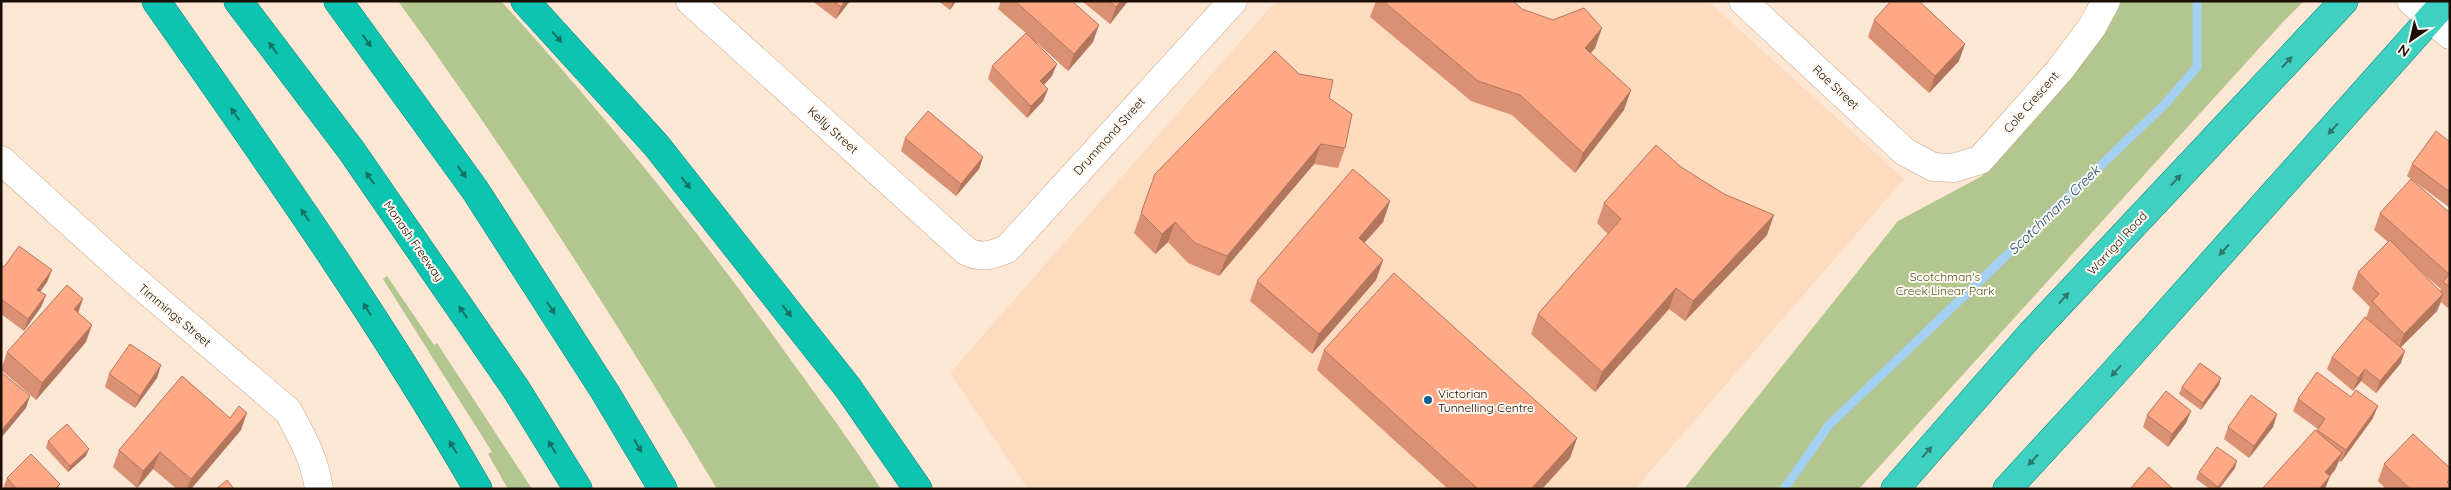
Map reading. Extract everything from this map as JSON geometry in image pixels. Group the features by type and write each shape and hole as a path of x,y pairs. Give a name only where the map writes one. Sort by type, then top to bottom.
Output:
{"highway":[{"path":"156,1 332,255 414,382 478,489"},
{"name":"Monash Freeway","path":"238,1 356,158 516,389 578,489"},
{"path":"338,1 475,190 605,392 663,489"},
{"path":"525,1 656,145 848,388 918,489"},
{"name":"Warrigal Road","path":"1895,489 2031,334 2344,1"},
{"path":"2006,489 2138,346 2435,14"}],"street":[{"name":"Kelly Street","path":"690,1 966,251 977,257"},
{"name":"Drummond Street","path":"977,257 995,254 1007,248 1233,1"},
{"name":"Rae Street","path":"1743,1 1905,152 1933,167"},
{"name":"Cole Crescent","path":"1933,167 1953,168 1980,160 2059,71 2092,27 2106,1"},
{"name":"Timmings Street","path":"1,160 124,271 288,411 303,438 316,472 319,489"}],"shaded area":[{"path":"1276,1 1708,1 1904,179 1635,489 1028,489 950,373"}],"green space":[{"path":"398,1 501,1 578,87 687,221 825,407 881,489 717,489 563,241 482,120"},
{"name":"Scotchman's Creek Linear Park","path":"2117,1 2304,1 1859,489 1684,489 1898,221 1982,176 2116,13"},
{"path":"387,276 434,345 437,343 532,489 508,489 488,454 492,452 383,279"}],"building":[{"path":"833,1 845,1 841,7"},
{"path":"1015,1 1072,1 1099,25 1074,54"},
{"path":"1109,1 1121,1 1116,7"},
{"path":"1383,1 1513,1 1522,9 1553,20 1584,8 1602,28 1585,48 1631,90 1583,153 1520,95 1478,81"},
{"path":"1891,1 1919,1 1965,44 1935,76 1874,20"},
{"path":"1026,33 1057,64 1040,81 1048,89 1031,106 992,66"},
{"path":"1275,51 1299,74 1333,80 1329,98 1352,114 1345,148 1321,144 1227,256 1195,243 1175,222 1162,234 1141,213 1155,174"},
{"path":"928,111 983,157 961,184 905,138"},
{"path":"2436,131 2450,142 2450,192 2412,164"},
{"path":"1656,145 1681,167 1724,194 1774,215 1693,301 1676,288 1602,372 1538,314 1621,219 1604,203"},
{"path":"1353,169 1390,201 1359,238 1383,260 1319,334 1257,281"},
{"path":"2411,179 2450,213 2450,287 2443,282 2449,274 2380,213"},
{"path":"2390,240 2443,294 2404,334 2372,301 2379,294 2358,272"},
{"path":"19,246 52,270 37,290 46,295 28,319 1,299 1,265 4,267"},
{"name":"Victorian Tunnelling Centre","path":"1394,273 1577,438 1531,489 1478,489 1324,350"},
{"path":"67,285 83,299 74,309 92,325 42,383 7,352"},
{"path":"2365,317 2405,351 2380,381 2365,369 2358,378 2332,357"},
{"path":"130,344 161,365 140,396 109,374"},
{"path":"2200,363 2221,378 2203,403 2182,387"},
{"path":"1,372 30,396 1,431"},
{"path":"2317,372 2351,397 2356,390 2378,406 2346,450 2317,430 2325,419 2298,399"},
{"path":"182,376 230,418 239,406 247,413 191,479 160,452 143,471 119,450"},
{"path":"2166,391 2191,411 2172,434 2147,415"},
{"path":"2251,395 2277,414 2254,446 2228,427"},
{"path":"67,424 89,449 70,466 48,441"},
{"path":"2315,430 2342,453 2325,472 2330,476 2319,489 2262,489"},
{"path":"2413,434 2450,468 2450,479 2447,482 2450,485 2450,489 2410,489 2384,464"},
{"path":"2217,447 2237,461 2218,487 2199,472"},
{"path":"31,454 60,484 55,489 17,489 7,478"},
{"path":"2149,467 2173,489 2130,489"},
{"path":"227,480 234,489 216,489"}],"waterway":[{"name":"Scotchmans Creek","path":"1784,489 1829,425 2165,104 2197,67 2197,1"}],"place":[{"name":"Victorian Tunnelling Centre","path":"1428,400"}]}
